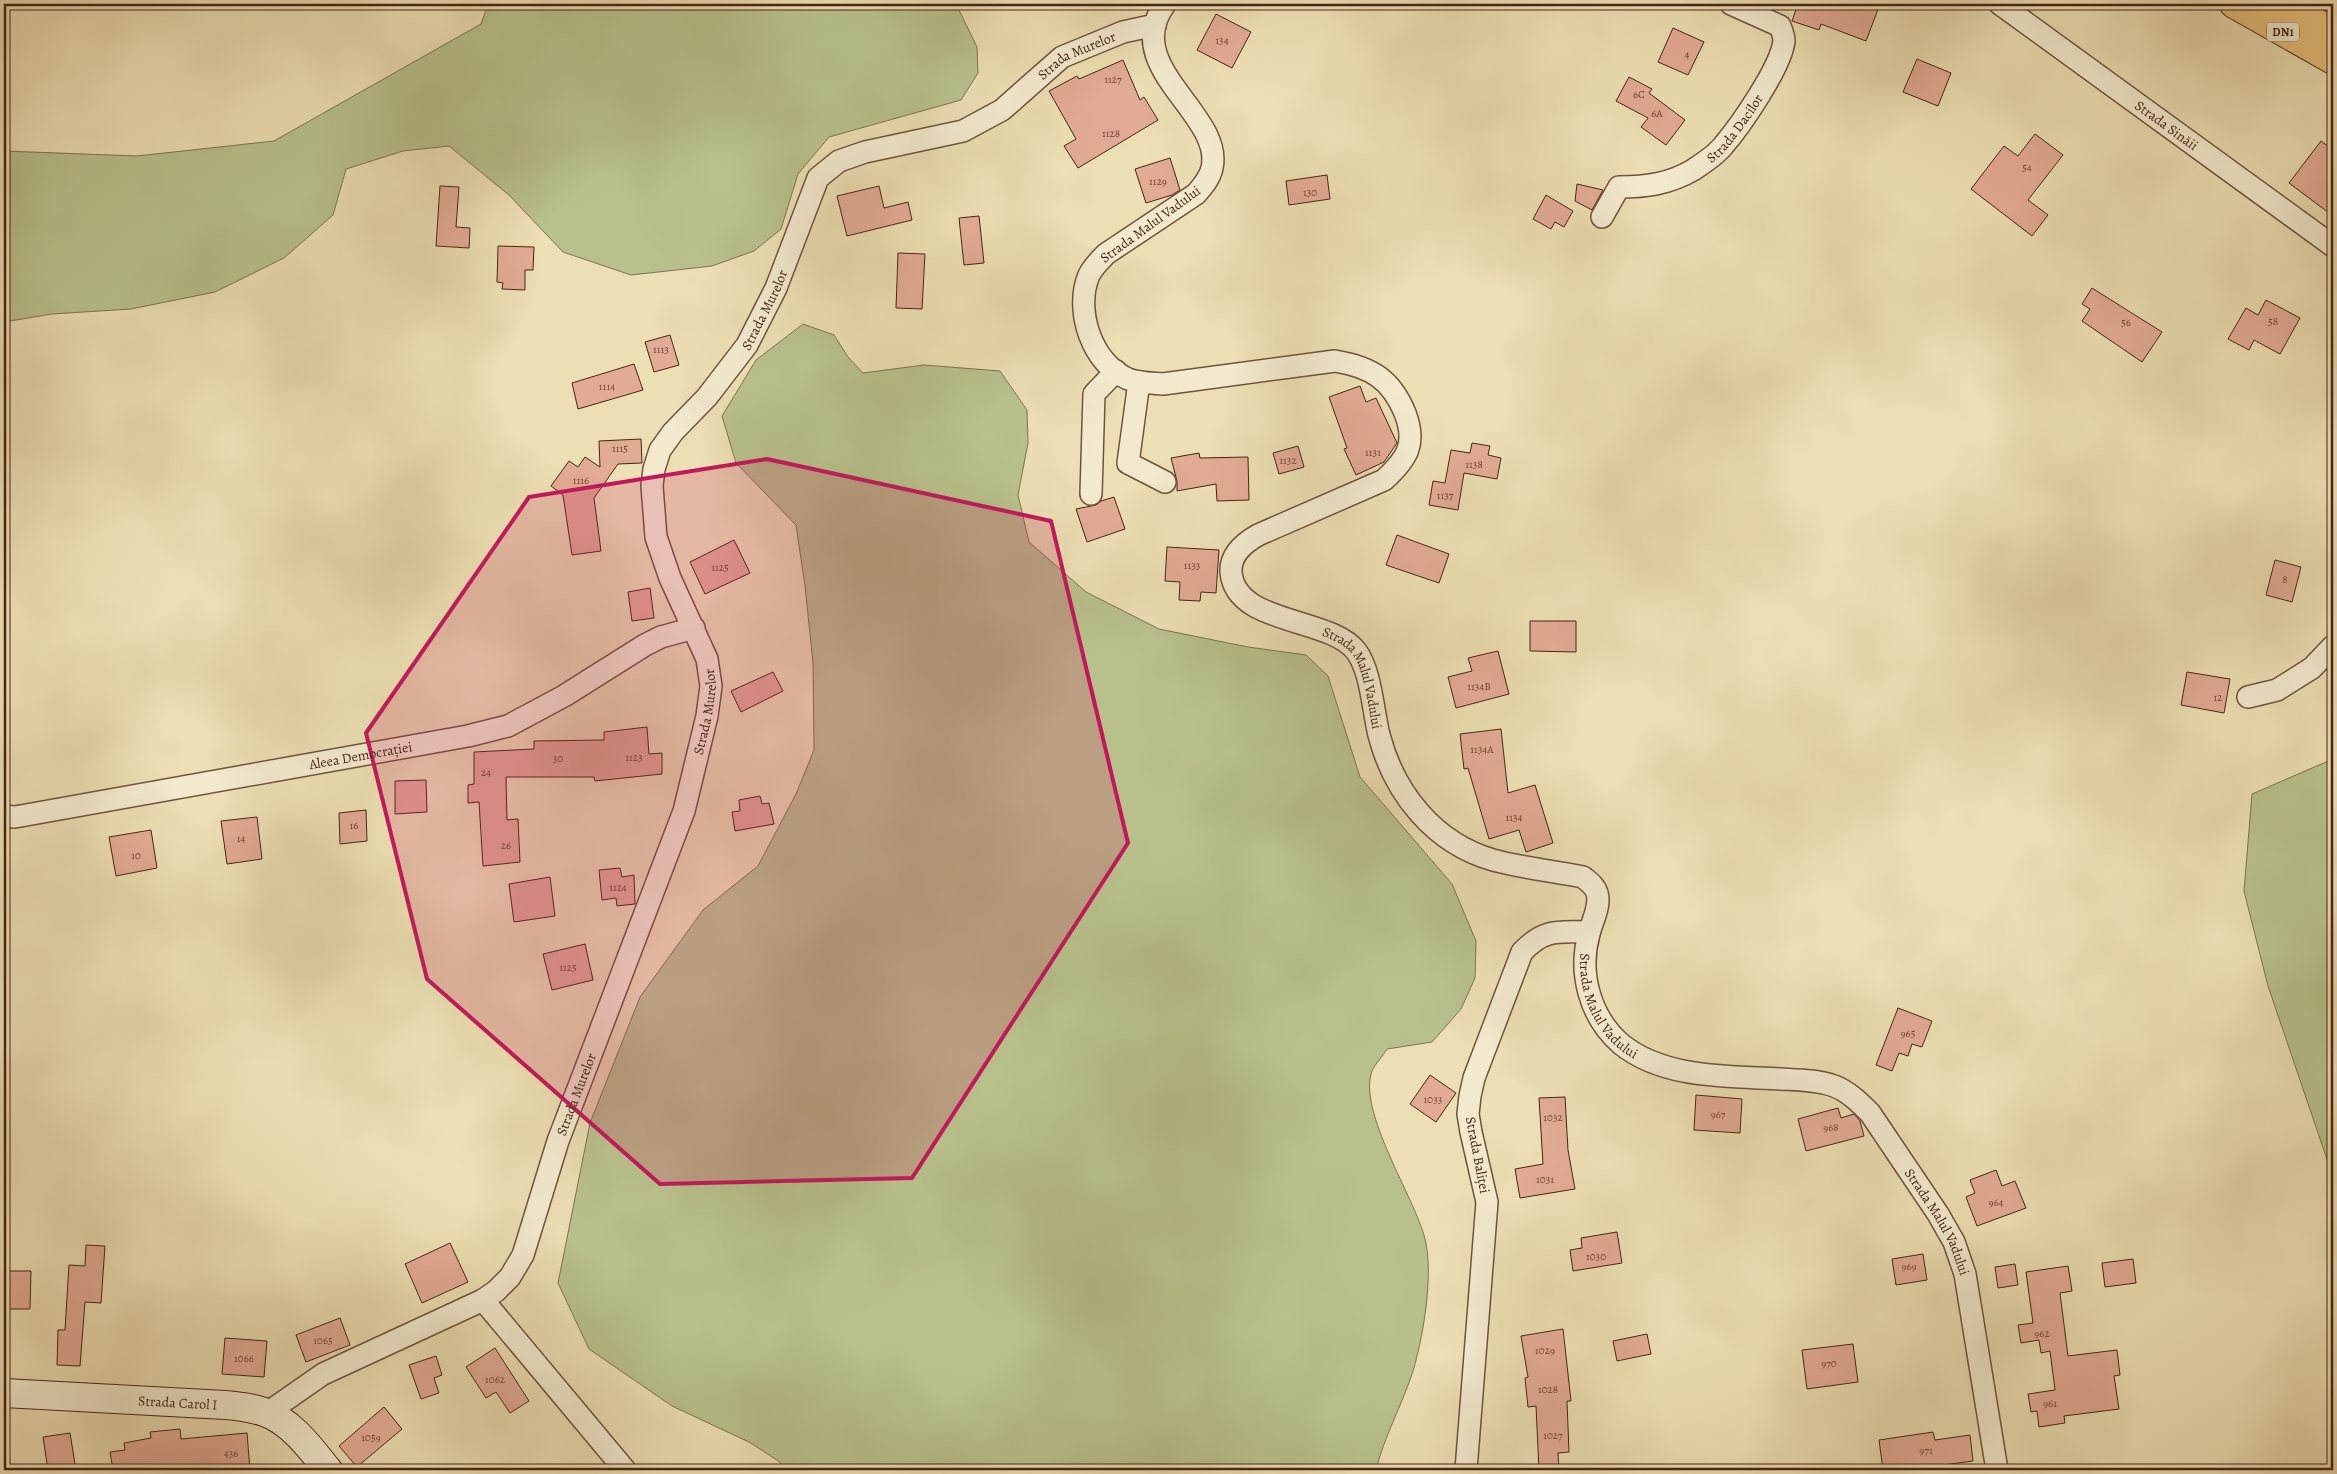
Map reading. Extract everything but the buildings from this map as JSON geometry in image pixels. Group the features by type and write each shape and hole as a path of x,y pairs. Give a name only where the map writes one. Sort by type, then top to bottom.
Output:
{"highway":[{"name":"DN1","path":"2234,4 2333,60"},
{"name":"DN1","path":"2284,4 2333,32"}],"main road":[{"name":"Strada Carol I","path":"4,1394 225,1405 266,1413 286,1426 307,1445 328,1470"}],"street":[{"name":"Strada Dacilor","path":"1602,217 1619,187 1663,184 1692,170 1722,148 1760,95 1782,48 1783,32 1780,26 1731,4"},
{"name":"Strada Sinăii","path":"2000,4 2333,246"},
{"name":"Strada Malul Vadului","path":"1158,11 1154,39 1157,56 1164,72 1204,132 1212,149 1212,167 1207,181 1196,194 1106,254 1089,276 1084,302 1085,322 1091,341 1101,356 1116,371 1126,378 1139,382 1162,384 1335,361 1354,364 1370,371 1383,379 1398,396 1407,420 1411,438 1407,453 1399,466 1384,480 1258,535 1245,543 1234,555 1231,566 1231,577 1236,588 1255,605 1269,613 1342,638 1358,653 1365,671 1379,736 1388,764 1399,787 1416,810 1438,832 1467,850 1494,860 1583,877 1594,886 1598,904 1585,948 1586,988 1600,1018 1620,1042 1639,1056 1672,1068 1709,1074 1815,1080 1836,1086 1856,1099 1870,1112 1938,1214 1954,1242 1966,1274 1997,1470"},
{"name":"Strada Murelor","path":"266,1413 323,1374 482,1300 496,1291 510,1277 523,1255 558,1141 684,811 699,752 711,686 707,659 670,578 656,537 653,509 654,469 660,450 673,432 708,397 747,345 776,288 818,178 839,161 865,152 963,131 1002,110 1062,57 1123,32 1158,11"},
{"path":"1090,494 1094,394 1116,371"},
{"path":"1139,382 1128,463 1165,482"},
{"name":"Aleea Democrației","path":"4,816 15,817 148,794 468,736 508,726 564,696 645,645 661,637 694,628"},
{"path":"2248,697 2277,690 2312,668 2333,646"},
{"name":"Strada Baliței","path":"1466,1470 1487,1202 1468,1114 1474,1078 1522,952 1533,940 1544,934 1589,932"},
{"path":"482,1300 626,1470"}],"highlighted area":[{"path":"767,459 1051,521 1128,843 912,1178 660,1184 427,979 366,733 529,497"}],"green space":[{"path":"488,4 956,4 977,47 978,73 961,100 829,137 798,174 781,229 754,251 712,266 631,275 563,252 509,195 449,146 403,151 346,169 333,215 284,258 215,292 131,309 52,314 4,322 4,151 137,156 274,141 481,24"},
{"path":"803,324 834,335 848,357 863,373 924,365 1000,371 1027,410 1028,443 1018,495 1029,542 1086,592 1159,629 1248,647 1306,655 1328,676 1360,777 1452,884 1476,941 1475,978 1461,1009 1432,1042 1387,1049 1372,1071 1370,1088 1373,1108 1389,1155 1425,1239 1428,1270 1426,1307 1416,1360 1408,1386 1383,1446 1376,1470 782,1470 780,1462 749,1442 672,1406 589,1349 558,1283 590,1123 640,997 703,910 758,866 796,794 814,750 813,663 796,525 736,463 722,416 756,360"},
{"path":"2333,759 2333,1177 2268,986 2244,891 2252,794"}]}
